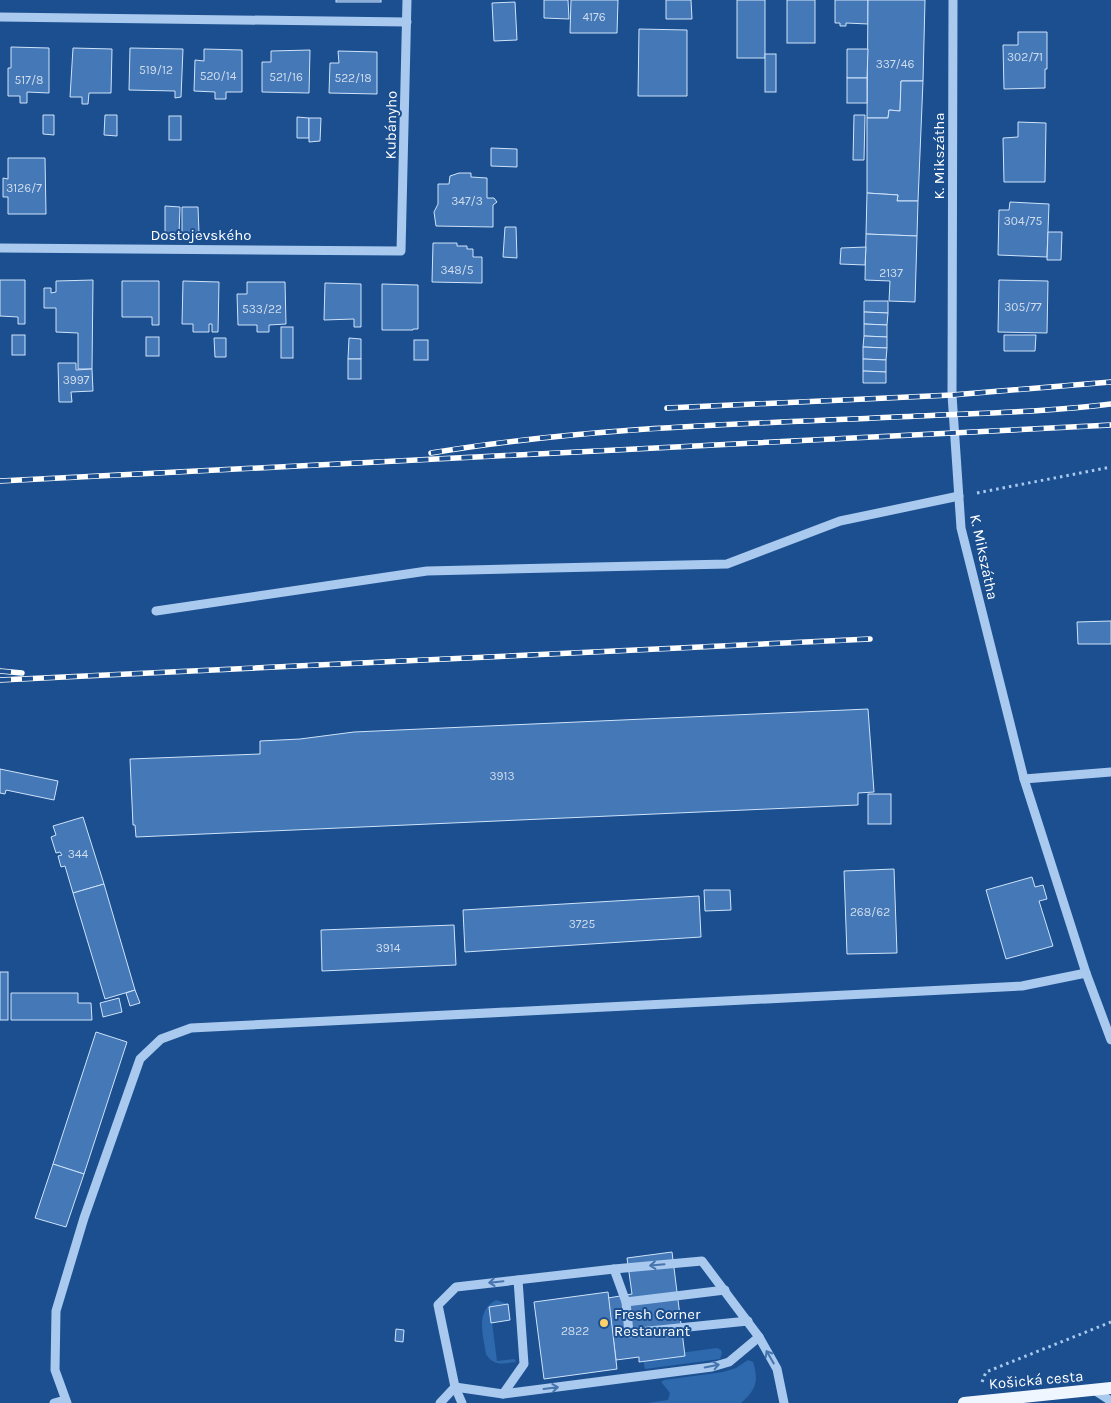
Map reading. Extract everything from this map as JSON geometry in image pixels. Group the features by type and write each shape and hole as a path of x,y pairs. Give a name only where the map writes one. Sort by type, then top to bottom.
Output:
{"main road":[{"name":"Košická cesta","path":"964,1403 1111,1388"}],"street":[{"name":"Kubányho","path":"402,251 407,0"},
{"name":"K. Mikszátha","path":"953,0 952,395 961,528 1024,779 1086,974 1111,1040"},
{"path":"0,17 407,22"},
{"name":"Dostojevského","path":"0,248 402,251"},
{"path":"156,611 427,571 727,564 840,521 959,496"},
{"path":"1024,779 1111,772"},
{"path":"54,1403 66,1402 55,1370 56,1311 84,1218 140,1059 161,1039 191,1028 1022,986 1086,974"},
{"path":"462,1403 455,1387 438,1305 456,1287 702,1261 759,1337 777,1369 784,1403"},
{"path":"614,1269 626,1302 630,1333 748,1320"},
{"path":"503,1394 524,1364 518,1280"},
{"path":"626,1302 725,1290"},
{"path":"455,1387 503,1394 712,1367 729,1362 759,1337"},
{"path":"440,1403 455,1387"},
{"path":"1094,1390 1111,1401"}],"path":[{"path":"959,496 1111,467"},
{"path":"982,1385 986,1372 1111,1322"}],"shaded area":[{"path":"496,1300 508,1304 490,1307 497,1361 514,1359 515,1362 502,1364 492,1361 486,1354 482,1331 483,1317 485,1310"},
{"path":"717,1348 722,1353 720,1359 645,1369 643,1360 649,1357"},
{"path":"748,1360 753,1362 756,1380 750,1394 741,1403 647,1403 668,1400 670,1393 661,1382 664,1380 723,1372 736,1368"}],"building":[{"path":"336,0 381,0 381,2 336,2"},
{"path":"544,0 568,0 569,19 544,18"},
{"path":"571,0 618,0 617,33 570,33"},
{"path":"666,0 691,0 692,19 666,19"},
{"path":"737,0 765,0 765,58 737,58"},
{"path":"787,0 815,0 815,43 787,43"},
{"path":"835,0 868,0 868,24 846,23 846,26 840,26 840,23 835,23"},
{"path":"868,0 925,0 923,81 901,81 900,111 889,110 888,118 867,118"},
{"path":"515,2 517,40 494,41 492,3"},
{"path":"639,29 687,30 687,96 638,96"},
{"path":"1018,32 1047,32 1045,88 1004,89 1003,45 1018,45"},
{"path":"11,47 49,48 49,93 27,92 27,103 20,103 20,96 8,96 8,68 11,68"},
{"path":"73,48 112,49 111,93 89,93 88,104 82,104 82,97 70,97"},
{"path":"130,48 183,49 181,97 175,98 175,91 129,90"},
{"path":"204,49 242,50 242,92 226,92 226,99 215,99 215,92 194,91 195,60 204,61"},
{"path":"847,49 868,49 867,78 847,78"},
{"path":"310,50 309,93 262,92 262,62 271,62 271,51"},
{"path":"338,51 377,52 377,94 329,93 330,63 339,63"},
{"path":"765,54 776,54 776,92 765,92"},
{"path":"847,78 867,78 867,103 847,103"},
{"path":"901,81 923,81 918,201 897,201 898,195 867,193 867,118 888,118 889,110 900,111"},
{"path":"43,115 54,115 54,135 43,134"},
{"path":"105,115 117,115 117,136 104,135"},
{"path":"854,115 865,115 864,160 853,160"},
{"path":"169,116 181,116 181,140 169,140"},
{"path":"297,117 309,118 309,138 297,138"},
{"path":"309,118 321,118 320,141 309,142"},
{"path":"1018,122 1046,123 1045,182 1004,182 1003,138 1018,137"},
{"path":"491,148 517,149 517,167 491,166"},
{"path":"8,158 45,158 46,214 8,214 8,197 3,197 3,178 8,179"},
{"path":"459,173 471,173 471,177 487,178 487,198 494,198 497,202 493,205 493,227 436,226 434,212 438,204 438,184 449,184 450,176"},
{"path":"867,193 898,195 897,201 918,201 917,236 866,234"},
{"path":"1010,202 1049,204 1047,257 998,255 999,210 1009,210"},
{"path":"165,206 180,207 179,234 165,234"},
{"path":"182,207 198,207 199,233 182,233"},
{"path":"505,227 516,227 517,258 503,257"},
{"path":"1048,232 1062,232 1061,260 1047,260"},
{"path":"866,234 917,236 915,302 889,301 890,281 865,280"},
{"path":"433,243 457,243 457,246 467,246 467,249 473,249 473,257 482,257 482,283 432,282"},
{"path":"866,247 865,265 840,264 841,248"},
{"path":"0,280 25,280 25,324 18,324 18,317 0,316"},
{"path":"93,280 92,369 78,369 78,333 56,332 56,308 44,308 44,288 51,288 51,293 56,292 56,281"},
{"path":"999,280 1048,281 1047,333 998,332"},
{"path":"122,281 159,281 159,325 152,325 152,317 122,317"},
{"path":"183,281 219,282 218,332 212,332 212,324 209,324 209,332 193,332 193,324 182,324"},
{"path":"247,282 285,282 286,324 269,325 269,332 257,332 257,325 238,325 237,294 247,294"},
{"path":"325,283 361,284 361,327 354,327 354,319 324,320"},
{"path":"382,284 418,285 418,329 382,330"},
{"path":"864,301 888,301 888,313 864,312"},
{"path":"864,312 888,313 887,325 864,324"},
{"path":"864,324 887,325 887,337 864,336"},
{"path":"281,327 293,327 293,358 281,358"},
{"path":"12,335 25,335 25,355 12,355"},
{"path":"1004,335 1036,335 1035,351 1004,351"},
{"path":"864,336 887,337 887,348 863,347"},
{"path":"146,337 159,337 159,356 146,356"},
{"path":"214,338 226,338 226,357 215,357"},
{"path":"349,338 361,339 361,359 348,359"},
{"path":"414,340 428,340 428,360 414,360"},
{"path":"863,347 887,348 886,360 863,359"},
{"path":"348,359 361,359 361,379 348,379"},
{"path":"863,359 886,360 886,372 863,371"},
{"path":"58,363 76,363 76,370 92,369 93,391 71,392 72,402 59,402"},
{"path":"863,371 886,372 886,383 863,383"},
{"path":"1111,621 1111,644 1078,644 1077,622"},
{"path":"868,709 874,792 858,793 858,805 136,837 135,825 133,825 130,759 260,754 260,741 300,739 354,732"},
{"path":"0,769 58,781 54,800 6,790 5,794 0,793"},
{"path":"868,794 891,794 891,824 868,824"},
{"path":"83,817 104,884 73,893 65,866 61,867 58,856 62,855 60,852 56,853 51,837 56,835 53,826"},
{"path":"894,869 897,953 847,954 844,871"},
{"path":"1032,877 1035,887 1043,885 1047,899 1039,901 1053,946 1006,959 986,890"},
{"path":"104,884 135,990 105,999 73,893"},
{"path":"704,890 730,890 731,910 705,911"},
{"path":"699,896 701,937 465,952 463,910"},
{"path":"454,925 456,965 322,971 321,930"},
{"path":"0,972 8,972 8,1020 0,1020"},
{"path":"135,990 140,1003 130,1006 126,993"},
{"path":"11,993 78,993 78,1003 91,1003 92,1020 11,1020"},
{"path":"119,998 122,1012 103,1017 100,1003"},
{"path":"96,1032 127,1042 84,1174 53,1164"},
{"path":"53,1164 84,1174 66,1227 35,1218"},
{"path":"672,1252 685,1356 639,1362 639,1357 616,1360 608,1298 632,1294 627,1258"},
{"path":"608,1292 617,1369 544,1379 534,1302"},
{"path":"508,1304 510,1320 491,1323 489,1307"},
{"path":"396,1329 404,1330 403,1342 395,1341"}],"railway":[{"path":"667,408 952,395 1111,382"},
{"path":"431,453 552,437 674,427 1014,412 1111,404"},
{"path":"0,481 1111,425"},
{"path":"0,680 870,639"},
{"path":"0,671 22,673"}],"place":[{"name":"Fresh Corner Restaurant","path":"604,1323"}]}
